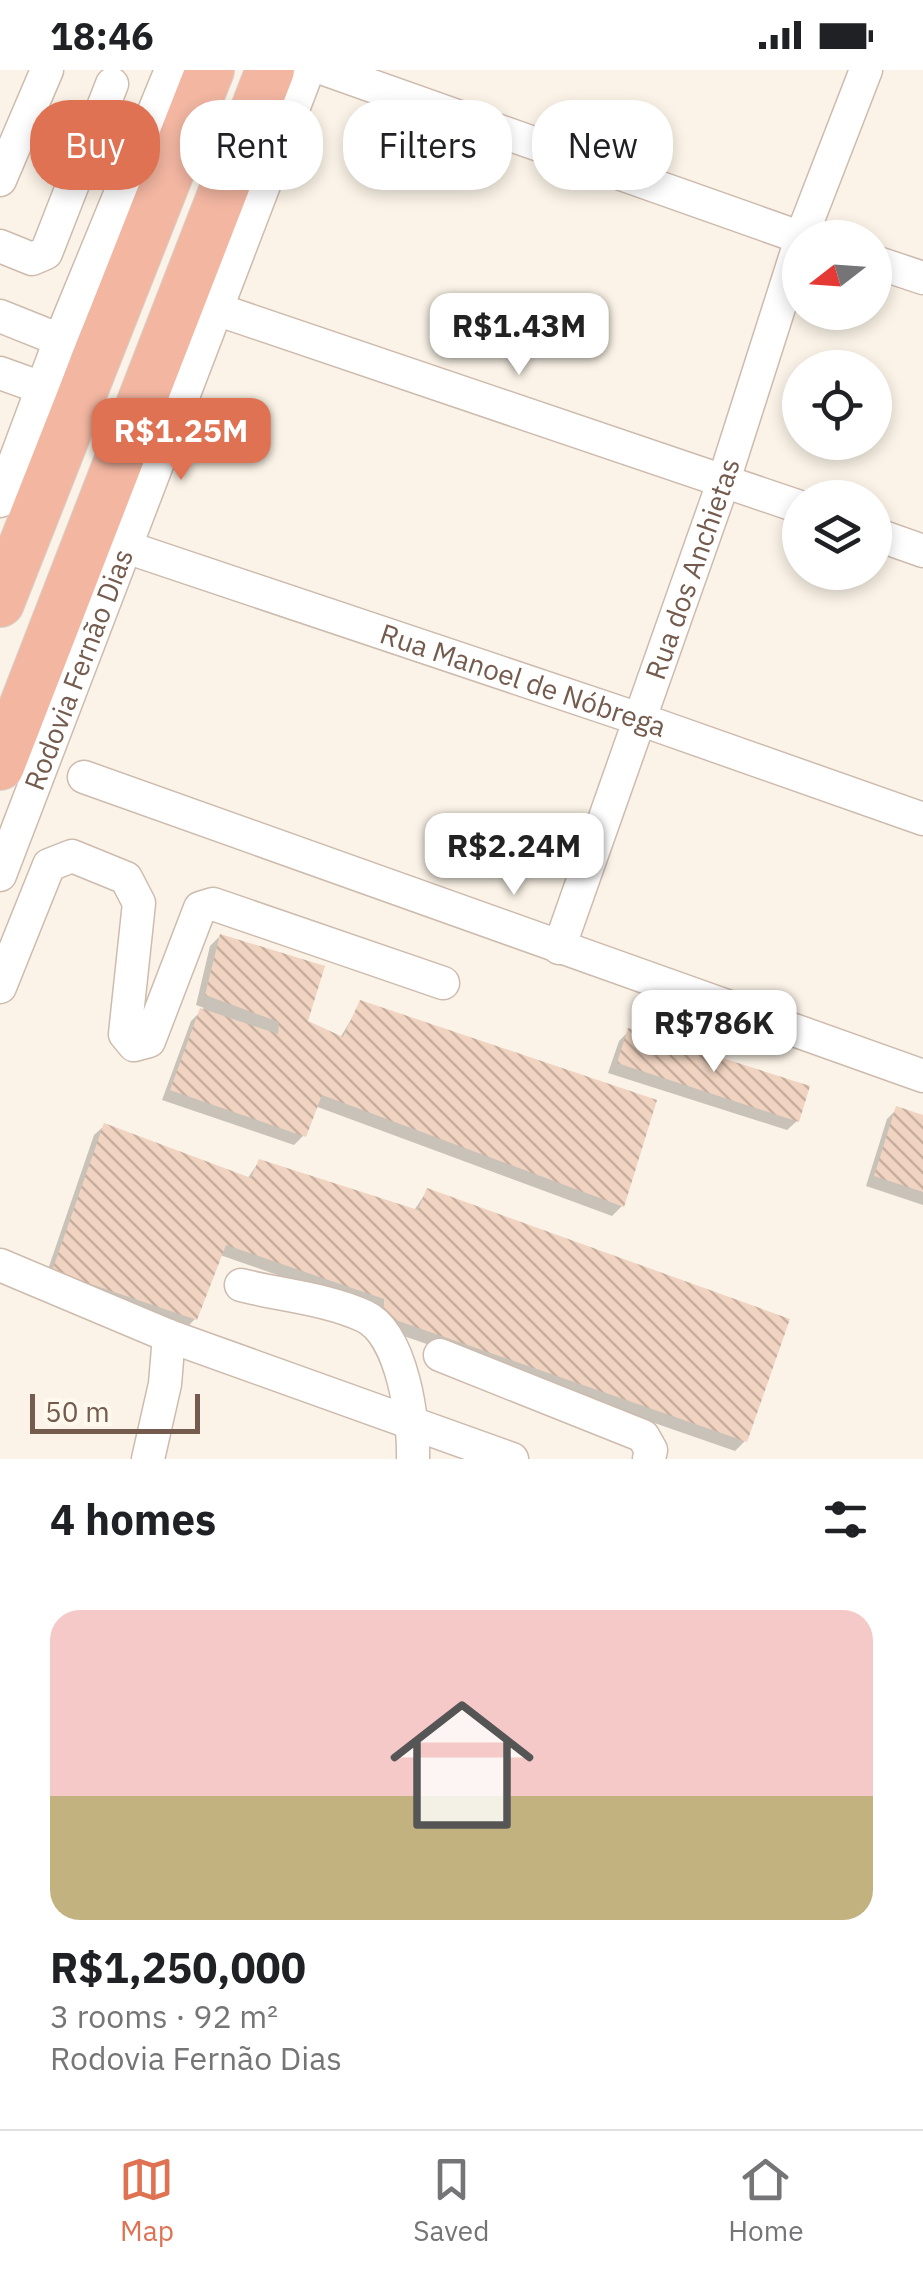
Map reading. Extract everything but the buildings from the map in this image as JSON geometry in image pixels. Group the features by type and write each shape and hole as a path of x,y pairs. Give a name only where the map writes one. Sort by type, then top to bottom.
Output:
{"highway":[{"path":"0,603 210,70"},
{"name":"Rodovia Fernão Dias","path":"0,766 270,70"}],"street":[{"path":"0,180 47,70"},
{"path":"0,502 60,340 171,70"},
{"name":"Rodovia Fernão Dias","path":"0,874 122,546 308,70"},
{"path":"327,70 782,231"},
{"name":"Rua dos Anchietas","path":"808,220 866,70"},
{"path":"0,246 32,260 46,252 112,84"},
{"path":"892,268 923,278"},
{"name":"Rua dos Anchietas","path":"559,948 642,720 782,298"},
{"path":"216,309 782,501"},
{"path":"0,316 60,340"},
{"path":"0,373 42,388"},
{"path":"892,540 923,551"},
{"name":"Rua Manoel de Nóbrega","path":"122,546 642,720 923,819"},
{"path":"84,777 923,1076"},
{"path":"0,986 49,865 72,856 126,878 139,903 124,1034 134,1045 149,1041 200,908 213,904 444,982"},
{"path":"0,1265 169,1336 414,1420 512,1459"},
{"path":"241,1286 367,1317 392,1350 414,1420 413,1459"},
{"path":"148,1459 165,1384 169,1336"},
{"path":"440,1355 643,1436 652,1450 649,1459"}]}
